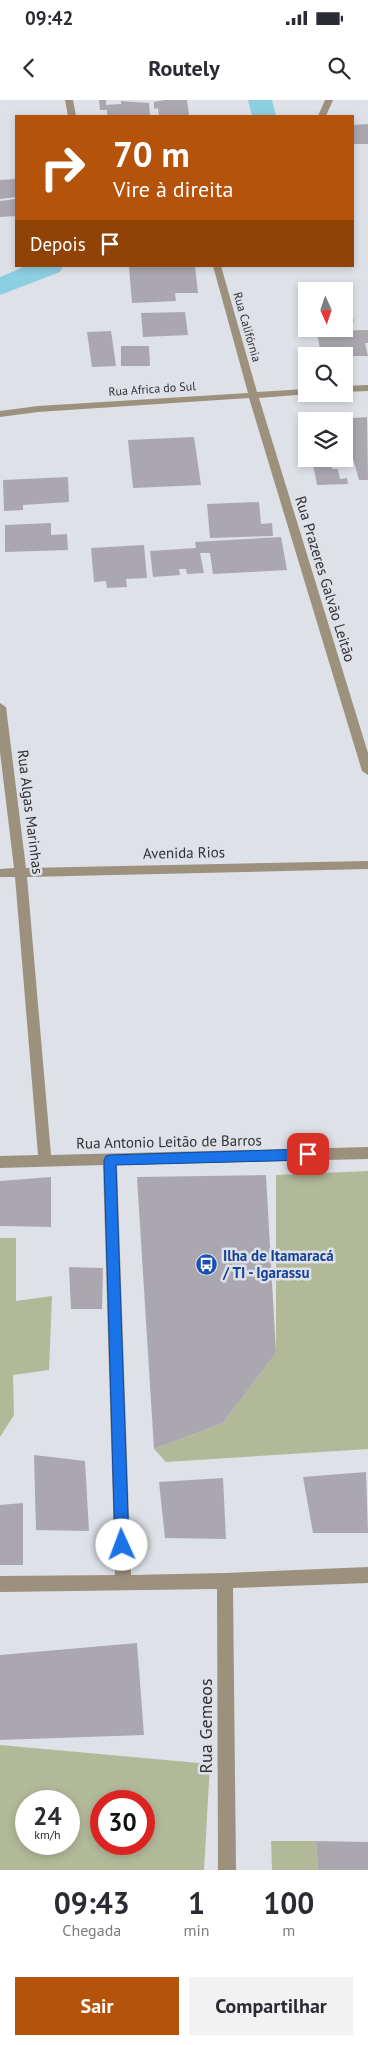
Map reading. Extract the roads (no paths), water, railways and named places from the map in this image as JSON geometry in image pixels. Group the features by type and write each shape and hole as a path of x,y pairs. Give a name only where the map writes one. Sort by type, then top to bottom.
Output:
{"street":[{"path":"69,100 72,115"},
{"path":"322,115 329,100"},
{"name":"Rua Califórnia","path":"217,267 253,395"},
{"path":"353,389 368,388"},
{"name":"Rua Africa do Sul","path":"0,414 38,409 298,392"},
{"name":"Rua Prazeres Galvão Leitão","path":"253,395 368,771"},
{"name":"Rua Algas Marinhas","path":"0,706 21,873 45,1161"},
{"name":"Avenida Rios","path":"0,873 368,865"},
{"name":"Rua Antonio Leitão de Barros","path":"0,1162 368,1153"},
{"path":"110,1160 123,1584"},
{"path":"0,1584 123,1584 368,1575"},
{"name":"Rua Gemeos","path":"225,1581 227,1870"}],"waterway":[{"path":"260,100 264,115"},
{"path":"0,287 48,267"}],"place":[{"name":"Ilha de Itamaracá / TI - Igarassu","path":"207,1265"}]}
